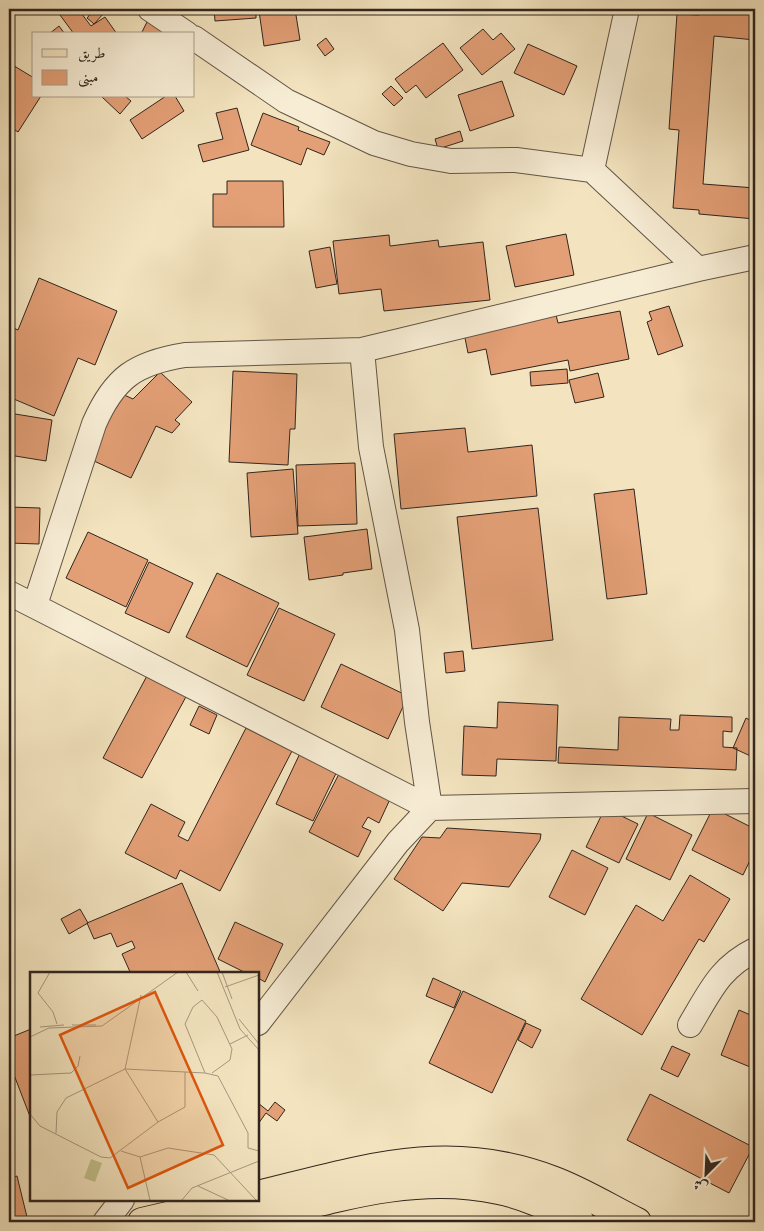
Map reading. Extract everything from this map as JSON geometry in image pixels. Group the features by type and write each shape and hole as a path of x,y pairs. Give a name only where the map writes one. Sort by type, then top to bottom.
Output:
{"main road":[{"path":"259,1195 382,1166 431,1160 473,1161 506,1166 549,1193 580,1222"},
{"path":"242,1222 382,1188 422,1183 453,1183 500,1190 549,1193 637,1222"},
{"path":"142,1222 233,1201"}],"street":[{"path":"150,9 184,32"},
{"path":"592,170 627,9"},
{"path":"195,39 286,101 374,143 411,154 451,161 516,160 592,170 698,269"},
{"path":"35,605 94,424 104,402 119,383 138,368 160,358 184,354 362,350 698,269 755,258"},
{"path":"362,350 371,447 407,630 417,722 430,808"},
{"path":"9,593 430,808 755,801"},
{"path":"259,1022 392,849 430,808"},
{"path":"690,1025 719,977 737,961 755,950"},
{"path":"105,1222 121,1201"}],"building":[{"path":"69,9 78,9 91,26 105,17 116,32 73,32 60,15"},
{"path":"95,9 104,13 94,24 87,18"},
{"path":"214,9 256,9 256,18 215,21"},
{"path":"295,9 300,40 264,46 259,11"},
{"path":"700,9 755,10 755,40 714,36 703,184 755,188 755,219 699,214 699,210 673,208 679,130 669,129 677,14 699,15"},
{"path":"152,12 171,32 142,32"},
{"path":"59,26 64,32 52,32"},
{"path":"483,29 493,40 501,33 515,49 482,75 460,48"},
{"path":"326,38 334,49 325,56 317,45"},
{"path":"443,43 463,70 426,98 416,85 406,93 395,79"},
{"path":"528,44 577,66 564,95 514,73"},
{"path":"11,64 32,77 32,98 40,98 18,132 9,126 9,68"},
{"path":"502,81 514,116 470,131 458,95"},
{"path":"391,86 403,98 394,106 382,94"},
{"path":"103,98 127,98 131,101 120,114"},
{"path":"163,98 176,98 184,111 142,139 130,120"},
{"path":"237,108 249,150 203,162 198,145 223,139 216,113"},
{"path":"263,113 299,127 298,130 330,142 324,155 307,148 301,165 251,145"},
{"path":"460,131 463,141 438,149 435,139"},
{"path":"227,181 283,181 284,227 213,227 213,194 227,194"},
{"path":"566,234 574,275 515,287 506,246"},
{"path":"389,235 390,246 438,240 439,247 483,242 490,300 384,311 381,289 339,294 333,241"},
{"path":"330,247 337,284 316,288 309,251"},
{"path":"39,278 117,311 95,365 78,358 54,416 9,397 9,326 18,330"},
{"path":"669,306 683,346 658,355 647,322 652,320 649,312"},
{"path":"620,311 629,359 570,371 568,360 491,375 486,349 468,353 464,333 556,315 558,323"},
{"path":"567,369 568,383 531,386 530,372"},
{"path":"233,371 297,374 295,429 290,429 288,465 229,462"},
{"path":"160,372 192,402 175,420 180,424 172,433 156,426 131,478 94,461 90,457 120,393 133,399"},
{"path":"598,373 604,397 575,403 569,380"},
{"path":"9,413 52,420 46,461 9,455"},
{"path":"465,428 468,452 532,445 537,496 401,509 394,434"},
{"path":"355,463 357,524 298,526 296,465"},
{"path":"293,469 298,534 251,537 247,473"},
{"path":"634,489 647,594 607,599 594,494"},
{"path":"9,507 40,508 39,544 9,543"},
{"path":"538,508 553,640 472,649 457,517"},
{"path":"367,529 372,569 309,580 304,537"},
{"path":"88,532 148,560 126,607 66,578"},
{"path":"149,562 193,583 169,633 125,613"},
{"path":"217,573 279,603 247,667 186,637"},
{"path":"279,608 335,634 304,701 247,675"},
{"path":"463,651 465,671 446,673 444,653"},
{"path":"341,664 408,696 388,739 321,707"},
{"path":"149,672 188,693 142,778 103,758"},
{"path":"498,702 558,705 556,761 497,759 496,776 462,775 464,726 497,728"},
{"path":"199,706 217,715 209,734 190,725"},
{"path":"680,715 732,717 732,732 723,731 723,747 737,748 736,770 558,763 559,747 618,750 619,717 671,719 670,730 679,730"},
{"path":"746,718 755,723 755,758 733,748"},
{"path":"246,728 292,751 220,891 180,870 176,879 125,853 151,804 185,822 178,836 188,841"},
{"path":"303,747 340,765 313,821 276,804"},
{"path":"340,772 391,797 379,823 368,817 362,827 371,831 358,857 309,832"},
{"path":"605,808 638,824 619,863 586,847"},
{"path":"713,808 755,829 755,850 743,875 692,850"},
{"path":"648,813 692,835 670,880 626,859"},
{"path":"447,828 541,834 540,840 509,887 462,883 443,911 394,879 422,837 440,838"},
{"path":"572,850 608,868 585,915 549,897"},
{"path":"690,875 730,899 704,942 699,939 642,1035 581,999 636,905 663,921"},
{"path":"182,883 220,972 130,972 122,954 135,948 132,941 117,947 111,933 94,939 87,923"},
{"path":"80,909 88,923 69,934 61,919"},
{"path":"235,922 283,944 265,982 259,979 259,972 244,972 218,959"},
{"path":"433,978 461,991 454,1008 426,996"},
{"path":"463,991 526,1021 492,1093 429,1063"},
{"path":"739,1010 755,1017 755,1069 721,1055"},
{"path":"526,1023 541,1030 532,1048 518,1040"},
{"path":"30,1029 30,1116 9,1062 9,1038"},
{"path":"672,1046 690,1054 678,1077 661,1069"},
{"path":"650,1094 753,1147 729,1193 627,1140"},
{"path":"275,1102 285,1110 277,1121 266,1113 259,1123 259,1104 268,1111"},
{"path":"17,1176 27,1217 9,1222 9,1178"}]}
